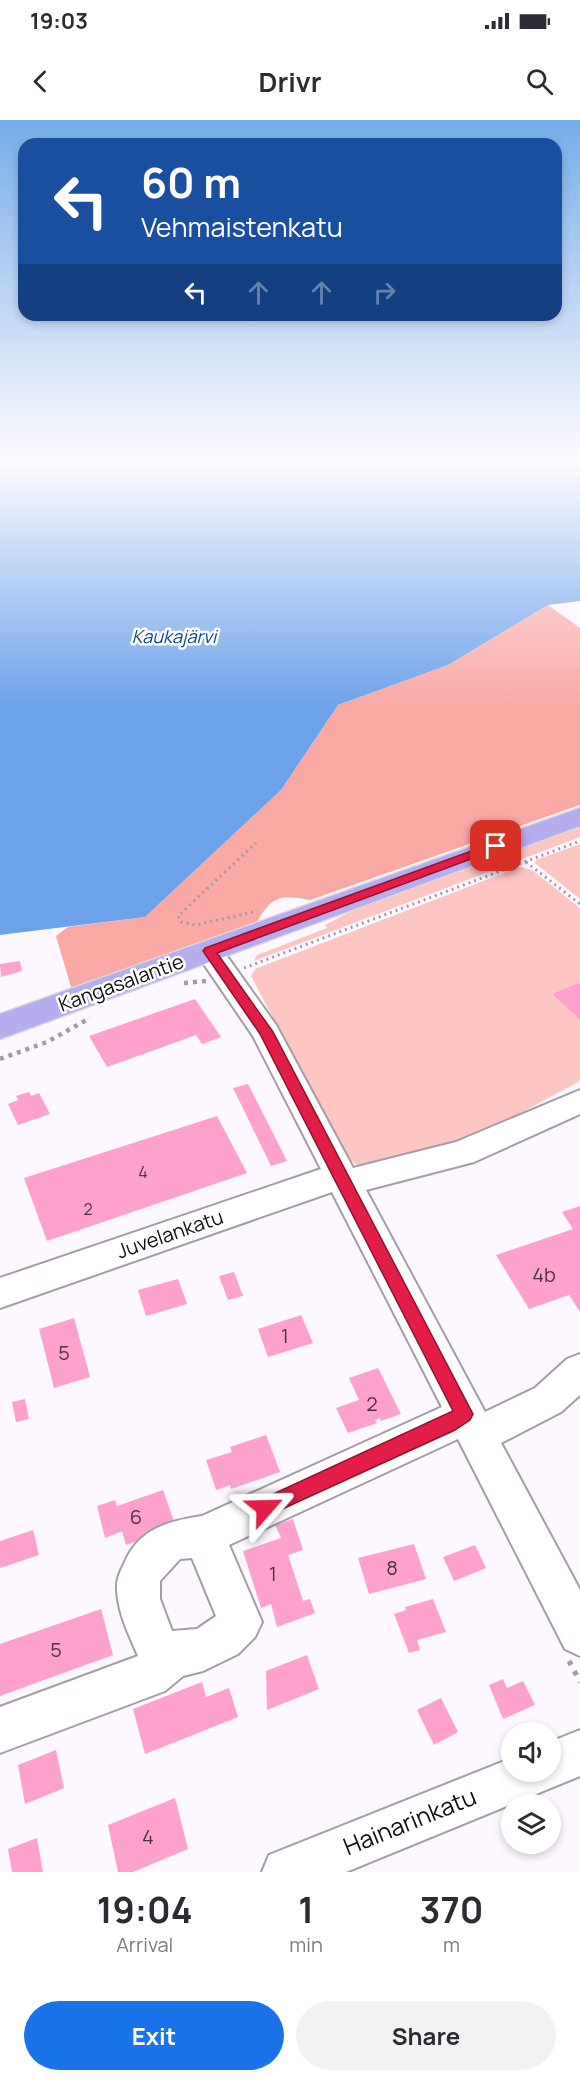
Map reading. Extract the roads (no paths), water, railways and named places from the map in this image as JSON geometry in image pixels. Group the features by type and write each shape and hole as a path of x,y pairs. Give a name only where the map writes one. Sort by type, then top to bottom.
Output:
{"main road":[{"name":"Kangasalantie","path":"0,1027 217,962 580,816"}],"street":[{"path":"217,962 266,1032 580,1634"},
{"name":"Juvelankatu","path":"0,1293 325,1181 463,1153 580,1101"},
{"path":"173,1656 158,1650 150,1635 138,1583 145,1566 157,1552 172,1541 204,1536 449,1424 470,1425 548,1400 580,1371"},
{"path":"0,1730 149,1675 173,1656 210,1648 226,1637 240,1622 204,1536"},
{"path":"561,1761 580,1753"},
{"name":"Hainarinkatu","path":"286,1872 510,1782"}],"water":[{"name":"Kaukajärvi","path":"0,545 580,545 580,601 548,605 448,665 338,705 281,790 145,917 0,935"}]}
